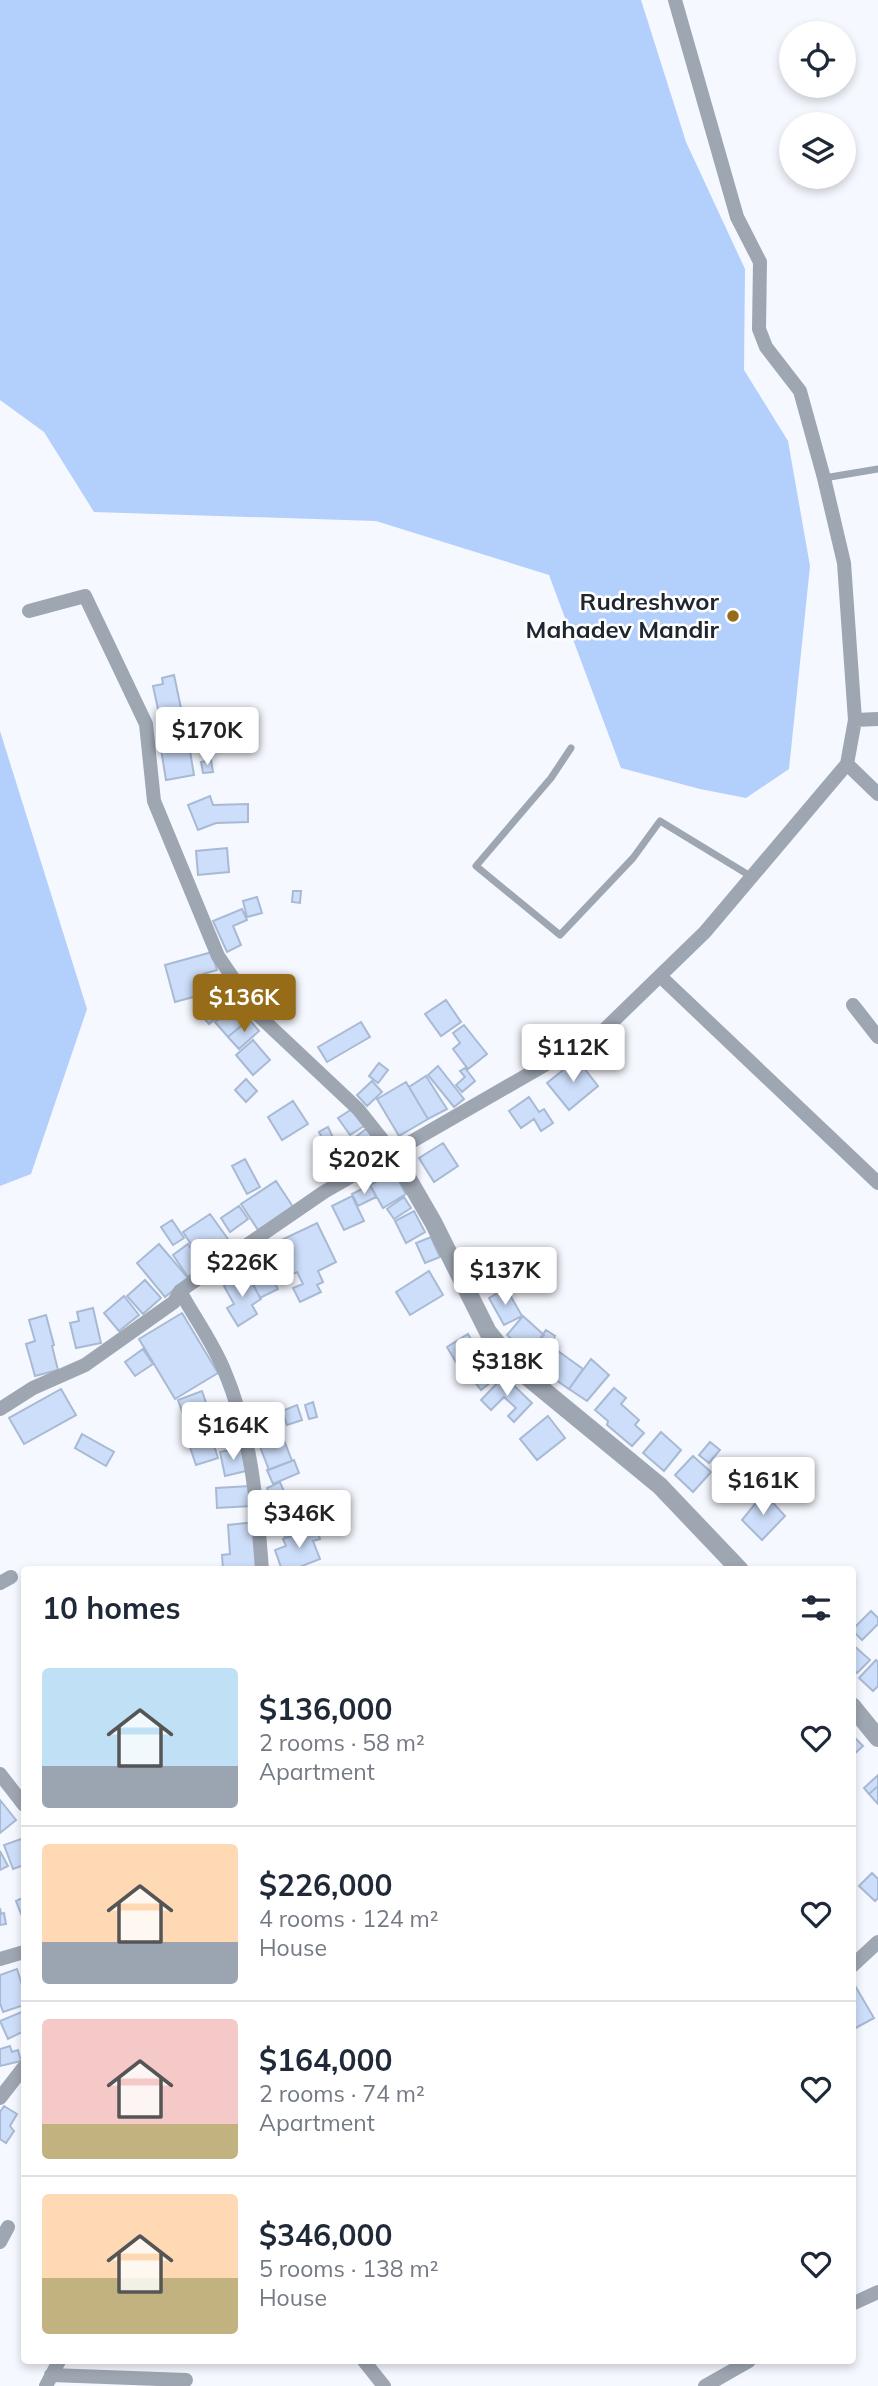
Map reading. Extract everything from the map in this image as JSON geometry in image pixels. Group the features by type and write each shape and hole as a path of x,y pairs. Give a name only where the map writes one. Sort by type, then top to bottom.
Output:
{"street":[{"path":"0,1409 33,1388 85,1365 174,1302 180,1291 324,1192 602,1032 705,932 847,764 855,720 844,563 800,391 766,347 759,329 760,262 737,217 675,0"},
{"path":"29,611 85,596 146,724 153,801 218,956 259,1016 358,1109 393,1153 433,1222 488,1332 519,1370 660,1486 736,1566"},
{"path":"855,720 878,719"},
{"path":"847,764 878,794"},
{"path":"660,976 878,1183"},
{"path":"853,1005 878,1037"},
{"path":"180,1291 223,1368 243,1422 258,1521 262,1566"},
{"path":"856,1711 878,1738"},
{"path":"0,1774 21,1801"},
{"path":"856,1962 878,1942"},
{"path":"0,1959 21,1953"},
{"path":"0,2098 21,2071"},
{"path":"0,2242 8,2227"},
{"path":"856,2302 878,2292"},
{"path":"57,2364 48,2381 186,2380"},
{"path":"366,2364 384,2386"},
{"path":"705,2386 745,2364"}],"lane":[{"path":"824,478 878,468"},
{"path":"571,748 551,778 476,866 560,935 633,858 660,821 752,877"}],"shaded area":[{"path":"0,0 641,0 686,142 745,269 744,370 788,441 810,566 789,769 746,798 621,768 549,575 376,521 94,512 44,432 0,400"},
{"path":"0,731 87,1009 31,1174 0,1186"}],"building":[{"path":"174,675 182,713 160,718 153,686 163,684 162,678"},
{"path":"203,718 205,728 188,732 186,721"},
{"path":"183,721 187,745 163,748 159,724"},
{"path":"189,745 194,775 166,780 161,749"},
{"path":"211,760 213,772 203,773 201,762"},
{"path":"210,796 213,805 248,804 248,822 216,823 198,830 188,805"},
{"path":"227,848 229,872 198,875 196,851"},
{"path":"293,891 301,891 300,903 292,902"},
{"path":"257,897 262,913 247,917 243,901"},
{"path":"242,909 247,920 233,926 241,945 227,952 213,921"},
{"path":"212,952 217,970 203,974 208,993 175,1002 165,965"},
{"path":"207,999 220,1014 209,1024 196,1009"},
{"path":"446,1000 461,1022 441,1036 425,1014"},
{"path":"236,1004 249,1019 228,1037 215,1022"},
{"path":"249,1019 259,1031 239,1049 228,1037"},
{"path":"361,1022 370,1037 327,1062 318,1047"},
{"path":"464,1025 487,1054 468,1069 453,1049 460,1043 453,1033"},
{"path":"253,1040 270,1060 253,1075 236,1055"},
{"path":"577,1059 598,1086 569,1110 547,1083"},
{"path":"379,1063 388,1070 378,1083 369,1076"},
{"path":"438,1066 464,1099 454,1107 428,1075"},
{"path":"465,1068 475,1081 462,1092 456,1085 465,1077 460,1071"},
{"path":"426,1076 447,1109 428,1119 409,1087"},
{"path":"246,1079 257,1091 246,1102 235,1090"},
{"path":"372,1081 382,1092 367,1106 357,1095"},
{"path":"406,1082 428,1119 399,1136 377,1099"},
{"path":"529,1097 539,1112 544,1109 553,1123 541,1131 534,1119 521,1128 509,1111"},
{"path":"293,1101 308,1124 282,1140 268,1117"},
{"path":"352,1109 364,1126 350,1135 338,1118"},
{"path":"328,1127 337,1146 328,1150 319,1132"},
{"path":"366,1129 385,1153 371,1163 352,1140"},
{"path":"443,1143 458,1166 434,1182 419,1158"},
{"path":"341,1149 351,1164 331,1176 322,1161"},
{"path":"245,1159 260,1187 247,1194 232,1166"},
{"path":"394,1172 406,1194 383,1208 370,1185"},
{"path":"276,1181 293,1207 258,1230 241,1204"},
{"path":"370,1185 376,1197 358,1206 352,1194"},
{"path":"352,1196 364,1221 344,1230 332,1206"},
{"path":"404,1197 411,1208 394,1219 387,1209"},
{"path":"239,1206 248,1219 230,1232 221,1218"},
{"path":"414,1211 425,1232 406,1243 395,1221"},
{"path":"210,1214 233,1246 205,1265 183,1232"},
{"path":"172,1220 184,1238 173,1245 161,1227"},
{"path":"317,1223 336,1262 318,1271 323,1282 317,1285 321,1292 300,1302 293,1288 303,1284 297,1272 287,1277 271,1245"},
{"path":"431,1237 440,1257 425,1263 416,1243"},
{"path":"159,1244 188,1278 165,1297 137,1263"},
{"path":"188,1244 203,1265 188,1277 173,1255"},
{"path":"261,1255 278,1289 260,1298 243,1264"},
{"path":"429,1271 443,1295 410,1315 396,1292"},
{"path":"246,1273 261,1299 252,1305 257,1314 238,1326 227,1308 234,1304 224,1286"},
{"path":"145,1280 161,1298 143,1314 127,1296"},
{"path":"506,1288 522,1316 504,1325 489,1298"},
{"path":"124,1296 139,1315 119,1331 104,1313"},
{"path":"93,1308 101,1343 76,1348 70,1323 79,1321 77,1312"},
{"path":"182,1313 218,1373 175,1399 139,1339"},
{"path":"46,1315 58,1370 35,1376 26,1344 35,1341 29,1320"},
{"path":"523,1316 544,1335 527,1353 507,1335"},
{"path":"546,1330 555,1336 551,1346 583,1369 569,1389 526,1359"},
{"path":"468,1334 480,1354 459,1367 447,1347"},
{"path":"143,1349 153,1364 135,1376 125,1362"},
{"path":"486,1354 501,1374 481,1390 465,1369"},
{"path":"591,1359 609,1375 587,1401 569,1389"},
{"path":"504,1376 532,1403 514,1422 508,1416 516,1408 504,1397 491,1410 481,1400"},
{"path":"614,1388 626,1398 621,1404 639,1420 635,1425 644,1433 632,1446 607,1425 608,1421 595,1410"},
{"path":"61,1389 76,1415 24,1444 9,1418"},
{"path":"202,1391 214,1426 190,1434 178,1400"},
{"path":"313,1402 317,1417 309,1419 305,1405"},
{"path":"297,1405 302,1420 287,1425 282,1411"},
{"path":"548,1416 565,1438 537,1460 520,1439"},
{"path":"661,1432 681,1450 664,1471 643,1453"},
{"path":"82,1434 114,1452 106,1466 75,1448"},
{"path":"282,1435 292,1461 269,1470 259,1444"},
{"path":"211,1436 218,1458 196,1465 189,1444"},
{"path":"710,1442 720,1450 709,1463 699,1455"},
{"path":"241,1448 246,1471 225,1476 220,1452"},
{"path":"693,1456 711,1472 693,1492 675,1475"},
{"path":"294,1460 299,1473 273,1484 267,1470"},
{"path":"280,1482 285,1494 272,1500 267,1488"},
{"path":"250,1486 251,1506 217,1508 216,1488"},
{"path":"764,1493 785,1516 762,1540 742,1520"},
{"path":"283,1497 289,1513 279,1517 272,1501"},
{"path":"289,1516 296,1534 285,1538 279,1520"},
{"path":"257,1522 261,1566 223,1566 222,1555 230,1554 228,1525"},
{"path":"316,1527 320,1539 313,1541 320,1559 302,1566 281,1566 275,1550 286,1546 283,1539"},
{"path":"871,1611 878,1618 878,1624 862,1640 856,1634 856,1626"},
{"path":"856,1648 870,1660 856,1672"},
{"path":"876,1660 878,1686 873,1691 859,1678"},
{"path":"856,1739 863,1746 856,1752"},
{"path":"878,1775 878,1786 869,1794 864,1788"},
{"path":"878,1786 878,1804 869,1794"},
{"path":"0,1800 16,1820 0,1833"},
{"path":"21,1839 21,1866 13,1869 4,1845"},
{"path":"0,1851 8,1866 0,1870"},
{"path":"872,1873 878,1879 878,1898 875,1901 859,1886"},
{"path":"21,1898 21,1914 16,1901"},
{"path":"0,1908 1,1914 4,1913 6,1924 0,1925"},
{"path":"17,1969 21,1982 21,2006 3,2012 0,2003 0,1975"},
{"path":"856,1987 874,2018 856,2028"},
{"path":"21,2012 21,2032 8,2039 0,2021"},
{"path":"10,2046 12,2052 18,2050 21,2061 0,2066 0,2049"},
{"path":"4,2106 17,2114 10,2126 14,2131 6,2143 0,2139 0,2112"}],"place":[{"name":"Rudreshwor Mahadev Mandir","path":"733,616"}]}
